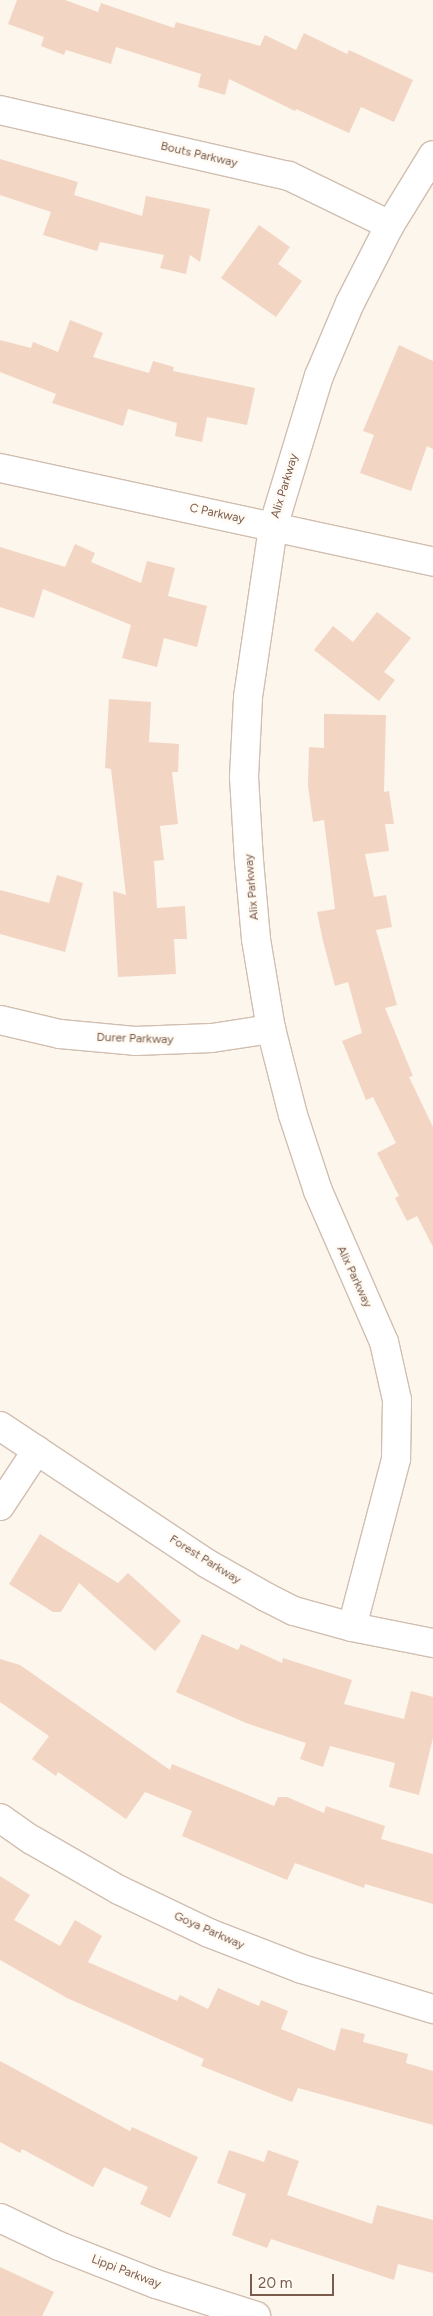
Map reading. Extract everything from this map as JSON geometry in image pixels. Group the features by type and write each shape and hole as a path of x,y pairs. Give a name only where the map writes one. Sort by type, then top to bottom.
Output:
{"street":[{"name":"Bouts Parkway","path":"0,110 288,176 346,201 390,225"},
{"name":"Alix Parkway","path":"352,1627 396,1459 397,1400 384,1342 318,1191 293,1115 271,1029 256,940 244,777 248,697 273,527 319,376 350,303 390,225 433,155"},
{"name":"C Parkway","path":"0,468 433,562"},
{"name":"Durer Parkway","path":"0,1020 60,1034 135,1042 212,1038 271,1029"},
{"name":"Forest Parkway","path":"0,1426 206,1562 266,1597 294,1611 352,1627 433,1643"},
{"path":"0,1506 37,1450"},
{"name":"Goya Parkway","path":"0,1818 32,1840 119,1890 209,1933 302,1969 433,2009"},
{"name":"Lippi Parkway","path":"0,2218 59,2246 156,2284 256,2316"}],"building":[{"path":"17,0 65,0 98,12 101,3 174,28 176,22 260,46 265,35 296,50 304,33 347,54 349,50 413,80 394,122 361,107 349,133 296,109 295,111 229,79 225,95 198,87 201,74 116,47 111,64 66,50 64,55 41,46 44,37 8,24"},
{"path":"0,159 78,182 74,195 142,216 146,196 210,209 200,262 190,255 186,274 160,268 164,255 100,242 97,251 43,235 51,212 0,195"},
{"path":"259,225 290,247 278,264 302,281 276,317 221,278"},
{"path":"70,320 103,333 93,357 149,373 153,361 174,367 173,371 255,388 247,425 207,417 202,442 175,436 177,423 128,409 123,426 52,403 56,394 0,372 0,340 31,348 33,342 58,352"},
{"path":"399,345 433,361 433,449 427,446 411,491 360,473 374,435 363,431"},
{"path":"75,544 95,553 91,562 141,583 147,561 175,568 168,596 207,606 197,647 164,638 157,667 122,658 131,625 43,589 34,618 0,607 0,547 65,567"},
{"path":"377,612 411,638 384,672 395,680 379,701 314,650 333,626 353,642"},
{"path":"109,699 151,702 149,742 179,744 178,772 172,772 178,824 160,826 164,860 154,861 157,908 185,906 187,939 174,939 176,974 118,977 113,891 126,895 111,769 105,768"},
{"path":"324,714 386,715 384,792 389,791 394,824 385,824 389,851 365,854 374,897 386,895 392,927 376,930 397,1005 385,1008 413,1076 409,1077 433,1127 433,1247 417,1216 407,1221 395,1198 399,1196 377,1153 396,1143 373,1097 366,1100 342,1041 362,1033 348,982 335,986 317,912 335,909 324,820 313,822 308,786 309,747 324,748"},
{"path":"57,875 83,883 65,952 0,934 0,890 49,903"},
{"path":"40,1534 118,1583 128,1573 181,1621 155,1651 79,1583 61,1612 53,1612 9,1584"},
{"path":"202,1634 238,1650 241,1644 282,1663 283,1658 352,1680 344,1704 404,1719 411,1691 433,1697 433,1738 419,1795 389,1787 395,1763 330,1746 323,1767 300,1759 306,1743 246,1723 176,1692"},
{"path":"0,1659 20,1665 170,1770 172,1764 274,1806 278,1797 287,1797 324,1813 326,1806 385,1826 381,1839 433,1854 433,1904 365,1884 364,1888 295,1863 287,1880 182,1836 192,1811 145,1792 126,1819 58,1772 56,1776 32,1759 49,1736 0,1702"},
{"path":"0,1876 30,1895 14,1920 60,1946 75,1920 102,1936 88,1962 177,2001 180,1995 208,2009 218,1988 259,2006 261,2000 288,2011 281,2029 335,2051 341,2028 365,2034 363,2042 408,2054 406,2063 433,2071 433,2125 298,2088 292,2102 201,2066 204,2059 67,1998 0,1960"},
{"path":"0,2061 130,2131 132,2127 198,2157 170,2218 140,2204 148,2187 104,2167 93,2187 22,2149 20,2153 0,2142"},
{"path":"229,2150 264,2162 268,2150 299,2161 287,2195 372,2224 377,2205 433,2220 433,2273 398,2264 394,2280 271,2239 267,2248 232,2235 246,2194 217,2183"},
{"path":"0,2267 54,2292 42,2316 0,2316"}]}
